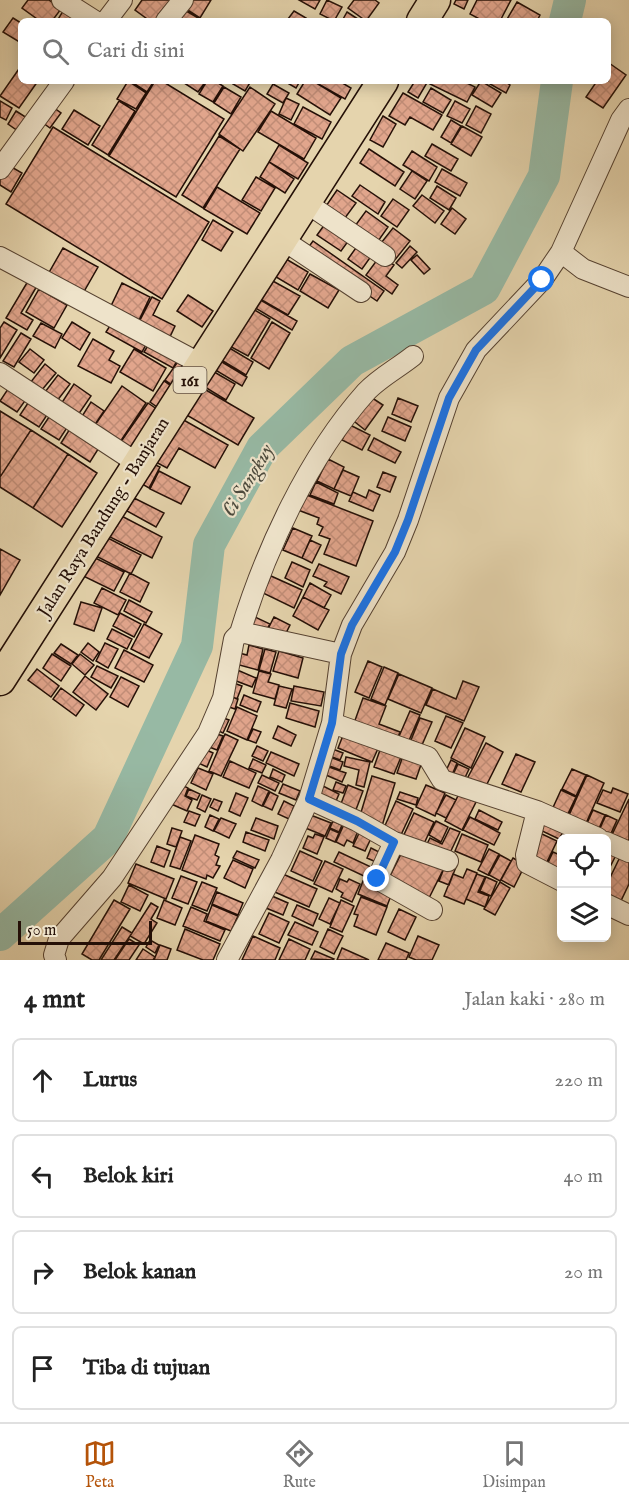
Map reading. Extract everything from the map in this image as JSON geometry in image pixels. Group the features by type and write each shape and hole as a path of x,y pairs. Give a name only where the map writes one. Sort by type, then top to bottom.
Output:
{"main road":[{"path":"424,18 435,0"},
{"name":"Jalan Raya Bandung - Banjaran","path":"0,681 137,463 381,84"}],"street":[{"path":"62,0 90,18"},
{"path":"108,18 122,0"},
{"path":"170,18 183,0"},
{"path":"0,169 62,84"},
{"path":"227,960 281,860 309,799 332,723 341,654 352,625 395,552 449,398 462,371 476,350 542,280 561,252 621,120 629,109"},
{"path":"305,202 385,256"},
{"path":"282,240 361,292"},
{"path":"561,252 583,269 629,287"},
{"path":"0,257 201,364"},
{"path":"56,960 54,955 59,939 112,878 208,733 224,698 234,639 240,633 276,533 339,427 368,391 413,356"},
{"path":"0,373 137,463"},
{"path":"240,633 341,654"},
{"path":"332,723 428,757 442,780 537,811 589,834"},
{"path":"309,799 357,821 394,842 448,861"},
{"path":"537,811 526,855 527,862 557,879"},
{"path":"394,842 377,879 432,910"},
{"path":"611,844 629,852"},
{"path":"611,906 629,915"}],"building":[{"path":"28,0 49,0 61,9 54,18 36,18 22,8"},
{"path":"142,0 171,0 158,18 146,18 135,10"},
{"path":"187,0 211,0 200,18 183,7"},
{"path":"299,0 320,0 315,9"},
{"path":"327,0 342,7 336,18 328,18 320,14"},
{"path":"354,0 375,0 379,3 368,18 362,18 348,8"},
{"path":"456,0 468,0 464,9 454,4"},
{"path":"477,0 511,0 502,18 477,18 470,14"},
{"path":"517,2 540,15 538,18 508,18"},
{"path":"181,8 198,18 176,18"},
{"path":"63,11 73,18 59,18"},
{"path":"294,11 306,18 289,18"},
{"path":"347,12 356,18 344,18"},
{"path":"13,18 18,21 18,41 3,32"},
{"path":"611,64 626,75 603,108 586,97 595,84 611,84"},
{"path":"18,70 18,84 36,84 19,108 0,96"},
{"path":"126,84 132,84 146,93 136,109 117,99"},
{"path":"135,84 152,84 147,92"},
{"path":"153,84 167,84 224,119 176,197 109,156"},
{"path":"186,84 204,84 198,92"},
{"path":"205,84 223,86 213,102 199,94"},
{"path":"233,84 249,84 245,91"},
{"path":"273,84 289,93 283,103 267,94"},
{"path":"303,84 318,84 341,98 330,115 297,94"},
{"path":"318,84 344,84 351,88 345,99"},
{"path":"413,84 426,84 418,98 408,92"},
{"path":"430,84 469,84 475,87 467,102"},
{"path":"479,84 486,84 501,93 492,107 472,95"},
{"path":"490,84 508,84 506,93"},
{"path":"224,87 241,97 231,114 214,103"},
{"path":"250,87 275,104 243,151 219,134"},
{"path":"431,88 451,100 443,113 423,102"},
{"path":"403,93 442,115 433,130 410,117 405,125 389,116"},
{"path":"286,98 299,104 291,120 279,114"},
{"path":"0,101 12,108 6,120 0,117"},
{"path":"119,101 135,111 108,155 92,145"},
{"path":"455,101 470,109 462,123 447,116"},
{"path":"50,105 61,113 50,128 39,120"},
{"path":"476,106 491,114 481,133 466,125"},
{"path":"303,107 331,122 322,139 294,124"},
{"path":"74,110 100,126 88,145 62,129"},
{"path":"16,111 27,118 18,131 8,124"},
{"path":"271,111 316,138 304,159 258,132"},
{"path":"383,116 396,124 383,147 370,140"},
{"path":"451,120 461,126 451,143 441,137"},
{"path":"462,126 482,137 471,156 451,144"},
{"path":"53,127 209,222 162,299 6,204"},
{"path":"219,136 240,149 203,208 182,195"},
{"path":"432,144 458,159 451,171 425,156"},
{"path":"279,145 308,163 298,179 269,162"},
{"path":"369,149 404,172 395,186 360,163"},
{"path":"412,151 437,167 429,181 403,165"},
{"path":"269,162 294,179 285,193 260,177"},
{"path":"8,165 22,173 11,192 0,185 0,178"},
{"path":"442,169 467,183 460,196 435,182"},
{"path":"412,171 427,181 415,199 400,189"},
{"path":"256,177 275,188 261,211 242,200"},
{"path":"360,185 385,202 378,214 352,196"},
{"path":"437,186 456,198 449,210 430,198"},
{"path":"217,187 260,213 247,234 204,209"},
{"path":"337,190 356,203 342,222 324,209"},
{"path":"422,195 444,211 435,223 413,206"},
{"path":"393,199 409,210 397,227 381,216"},
{"path":"452,208 466,219 455,234 441,224"},
{"path":"366,211 388,227 374,247 352,230"},
{"path":"213,220 233,232 221,251 202,240"},
{"path":"325,224 349,240 341,251 317,235"},
{"path":"393,228 410,241 394,261 377,248"},
{"path":"313,241 384,291 377,301 305,252"},
{"path":"358,245 372,255 362,269 348,259"},
{"path":"410,246 417,252 402,268 396,263"},
{"path":"63,248 98,267 82,295 47,276"},
{"path":"417,255 430,269 424,274 411,260"},
{"path":"281,256 308,272 298,290 271,274"},
{"path":"380,256 394,265 386,276 398,285 392,294 366,275"},
{"path":"310,274 339,290 328,308 300,291"},
{"path":"271,280 300,296 288,315 260,299"},
{"path":"28,281 37,286 21,313 33,320 27,330 6,318"},
{"path":"122,283 150,297 139,320 111,306"},
{"path":"39,289 67,305 54,328 26,312"},
{"path":"188,295 213,311 202,327 177,311"},
{"path":"152,297 160,301 153,315 175,326 168,341 137,326"},
{"path":"257,298 297,321 292,330 252,306"},
{"path":"246,305 270,319 248,356 224,343"},
{"path":"113,321 148,341 142,352 106,332"},
{"path":"4,322 17,330 0,358 0,328"},
{"path":"72,322 90,333 80,350 62,338"},
{"path":"272,322 290,333 269,369 251,358"},
{"path":"41,323 62,334 55,348 33,336"},
{"path":"21,333 31,339 14,367 3,361"},
{"path":"93,339 114,351 109,360 120,366 111,383 78,366"},
{"path":"150,342 179,357 173,368 144,352"},
{"path":"226,346 253,362 246,375 218,358"},
{"path":"30,349 44,360 34,373 19,362"},
{"path":"134,349 166,368 153,391 120,372"},
{"path":"217,359 247,377 242,386 212,368"},
{"path":"179,360 189,367 175,387 165,380"},
{"path":"45,364 56,373 41,391 30,383"},
{"path":"204,366 235,384 226,400 195,381"},
{"path":"58,375 70,384 57,401 45,392"},
{"path":"164,381 174,388 160,409 150,402"},
{"path":"194,383 254,418 238,445 178,410"},
{"path":"74,384 91,396 78,415 61,404"},
{"path":"10,386 27,398 17,412 0,401"},
{"path":"122,386 146,403 118,445 93,428"},
{"path":"366,394 383,405 365,430 350,418"},
{"path":"32,397 51,409 39,427 20,415"},
{"path":"398,398 418,406 411,422 392,414"},
{"path":"91,402 104,411 94,426 81,418"},
{"path":"148,403 161,412 133,452 120,443"},
{"path":"0,411 31,430 0,477"},
{"path":"53,411 70,423 59,440 41,429"},
{"path":"173,414 228,445 215,468 179,448 167,468 148,458"},
{"path":"388,417 411,427 405,441 382,431"},
{"path":"73,424 102,443 90,462 61,443"},
{"path":"350,425 370,435 362,450 342,440"},
{"path":"31,430 68,454 33,508 0,487 0,477"},
{"path":"374,438 401,452 395,463 368,450"},
{"path":"68,454 97,473 62,527 33,508"},
{"path":"328,459 344,467 334,489 317,481"},
{"path":"145,460 160,467 149,488 135,480"},
{"path":"343,470 359,477 351,496 334,489"},
{"path":"159,471 190,487 181,504 150,489"},
{"path":"383,472 396,477 390,492 377,487"},
{"path":"316,482 338,493 334,504 310,495"},
{"path":"369,490 380,495 373,511 349,501 353,492 366,498"},
{"path":"304,494 373,521 356,566 324,554 330,539 319,535 323,527 317,524 319,518 298,510"},
{"path":"134,498 164,513 156,527 127,511"},
{"path":"112,511 162,537 152,558 102,533"},
{"path":"293,528 312,536 302,558 283,550"},
{"path":"100,534 141,555 131,574 90,553"},
{"path":"310,540 321,545 312,563 302,558"},
{"path":"0,549 20,560 0,595"},
{"path":"85,553 124,572 114,591 75,572"},
{"path":"292,562 310,570 303,587 285,578"},
{"path":"319,564 349,577 341,594 324,586 327,582 313,576"},
{"path":"130,573 149,583 140,602 120,592"},
{"path":"271,576 302,590 294,608 263,593"},
{"path":"310,583 331,595 324,608 303,597"},
{"path":"102,588 126,600 118,615 94,603"},
{"path":"303,597 329,610 318,630 293,616"},
{"path":"129,600 152,612 146,623 124,611"},
{"path":"81,602 102,608 94,631 74,624"},
{"path":"120,613 141,624 134,637 113,626"},
{"path":"253,616 270,624 263,636 246,627"},
{"path":"274,617 290,625 282,641 266,633"},
{"path":"144,624 162,634 149,658 131,649"},
{"path":"112,629 132,639 127,649 107,639"},
{"path":"88,643 99,652 93,661 81,652"},
{"path":"105,643 118,649 108,668 96,661"},
{"path":"61,644 78,655 71,664 54,653"},
{"path":"249,645 263,649 258,670 232,663 235,652 247,655"},
{"path":"265,649 276,652 270,673 259,670"},
{"path":"124,650 153,665 144,682 115,668"},
{"path":"279,651 303,658 298,678 273,671"},
{"path":"52,654 71,666 61,681 43,668"},
{"path":"80,654 94,665 85,675 72,664"},
{"path":"368,661 382,667 369,698 355,692"},
{"path":"97,666 118,676 111,688 91,677"},
{"path":"384,667 398,673 385,705 371,699"},
{"path":"37,669 59,686 51,697 28,680"},
{"path":"235,669 256,678 252,687 231,679"},
{"path":"259,671 271,674 268,682 279,685 275,699 253,693"},
{"path":"399,674 432,688 421,713 388,699"},
{"path":"85,676 108,694 96,710 73,692"},
{"path":"121,677 139,686 128,707 110,697"},
{"path":"463,681 479,687 464,721 426,705 433,689 456,699"},
{"path":"231,682 242,686 237,699 226,694"},
{"path":"279,686 292,689 286,708 274,705"},
{"path":"294,686 324,692 321,706 291,701"},
{"path":"61,688 84,705 76,716 53,699"},
{"path":"226,695 238,699 235,709 223,705"},
{"path":"244,695 261,702 257,712 240,705"},
{"path":"363,698 386,706 379,724 400,732 396,742 353,726"},
{"path":"290,703 319,711 315,727 286,718"},
{"path":"237,707 257,716 247,740 227,731"},
{"path":"410,711 420,715 407,745 397,741"},
{"path":"218,716 229,720 223,733 212,728"},
{"path":"446,716 463,723 451,748 435,741"},
{"path":"420,718 432,722 422,745 411,740"},
{"path":"278,726 296,735 291,746 273,738"},
{"path":"346,728 381,742 372,762 338,748"},
{"path":"465,728 485,737 471,768 451,758"},
{"path":"253,729 261,732 256,743 248,740"},
{"path":"211,732 223,736 217,750 204,745"},
{"path":"225,734 238,740 221,776 209,771"},
{"path":"486,743 503,752 485,788 467,779"},
{"path":"257,746 268,751 263,761 252,756"},
{"path":"200,747 213,753 207,767 194,761"},
{"path":"330,748 343,753 340,760 327,755"},
{"path":"380,750 401,757 394,774 374,767"},
{"path":"271,752 299,764 294,776 266,763"},
{"path":"404,753 423,759 416,779 397,773"},
{"path":"516,754 535,762 521,792 502,784"},
{"path":"330,757 343,762 340,770 327,765"},
{"path":"346,757 370,762 364,787 356,785 359,770 344,766"},
{"path":"253,759 266,765 262,773 249,768"},
{"path":"451,760 457,763 450,780 443,777"},
{"path":"230,761 256,773 249,788 223,777"},
{"path":"458,764 469,769 462,784 451,779"},
{"path":"329,767 346,773 342,782 326,775"},
{"path":"198,768 213,774 206,790 191,783"},
{"path":"273,769 285,775 282,782 270,777"},
{"path":"572,769 586,775 576,796 562,789"},
{"path":"262,775 279,783 275,791 258,783"},
{"path":"587,775 604,783 583,830 566,822"},
{"path":"372,776 395,783 382,826 359,819"},
{"path":"336,782 346,786 343,793 333,790"},
{"path":"178,783 188,788 185,796 192,800 187,811 169,803"},
{"path":"283,784 300,791 296,800 279,793"},
{"path":"348,785 363,791 354,815 339,809"},
{"path":"426,785 445,793 435,816 416,807"},
{"path":"258,786 269,791 262,806 252,801"},
{"path":"323,786 339,794 333,808 316,800"},
{"path":"613,788 628,794 620,812 597,803 603,790 611,793"},
{"path":"189,789 200,794 197,800 186,796"},
{"path":"561,790 576,797 565,820 550,814"},
{"path":"270,792 278,796 272,810 263,806"},
{"path":"400,792 418,798 416,805 397,799"},
{"path":"236,793 248,798 240,816 229,811"},
{"path":"459,794 476,802 462,830 445,821"},
{"path":"202,795 211,799 205,812 197,808"},
{"path":"446,795 456,800 446,818 436,813"},
{"path":"214,799 222,802 218,811 210,807"},
{"path":"629,799 629,839 625,848 611,842 611,837"},
{"path":"284,801 294,806 289,819 278,814"},
{"path":"396,801 413,809 400,837 383,830"},
{"path":"479,810 502,822 498,830 475,819"},
{"path":"593,810 605,815 596,834 584,830"},
{"path":"189,811 200,815 195,826 184,822"},
{"path":"414,813 434,822 422,848 402,839"},
{"path":"308,814 331,823 325,836 303,827"},
{"path":"210,815 219,819 213,831 205,827"},
{"path":"606,815 617,820 611,834 597,834"},
{"path":"470,817 500,833 494,845 463,830"},
{"path":"221,818 236,824 229,838 214,831"},
{"path":"256,818 278,826 274,839 251,830"},
{"path":"545,818 565,828 562,834 557,834 557,838 540,830"},
{"path":"346,820 360,826 353,843 347,840 344,846 336,842"},
{"path":"333,821 342,825 339,832 330,828"},
{"path":"436,821 448,827 441,842 429,835"},
{"path":"362,827 374,832 365,851 353,846"},
{"path":"172,828 182,831 176,847 167,844"},
{"path":"450,828 460,832 448,857 426,846 430,838 442,844"},
{"path":"330,829 339,833 335,842 326,838"},
{"path":"246,832 269,840 265,851 243,842"},
{"path":"315,834 324,837 317,854 303,848 308,836 313,838"},
{"path":"462,834 488,845 481,862 455,851"},
{"path":"542,834 557,841 545,866 530,859"},
{"path":"195,835 219,844 215,855 219,857 216,865 220,866 213,878 207,875 206,879 182,870"},
{"path":"180,837 191,841 180,869 170,866"},
{"path":"157,846 170,851 164,867 151,862"},
{"path":"371,848 381,853 376,862 367,858"},
{"path":"404,848 444,868 427,902 387,882"},
{"path":"489,849 499,854 488,875 478,870"},
{"path":"611,850 617,853 611,865"},
{"path":"237,851 259,860 255,868 233,858"},
{"path":"300,851 322,861 313,881 291,871"},
{"path":"339,852 371,867 366,877 334,862"},
{"path":"553,852 557,854 557,875 545,869"},
{"path":"500,855 511,861 500,881 489,875"},
{"path":"621,855 629,859 629,884 618,907 611,904 611,876"},
{"path":"513,858 525,865 514,887 501,880"},
{"path":"233,860 253,869 245,888 224,878"},
{"path":"325,861 343,869 332,892 314,884"},
{"path":"446,863 456,867 449,885 439,881"},
{"path":"136,864 174,879 166,899 128,883"},
{"path":"467,869 477,873 464,904 444,896 453,874 463,878"},
{"path":"276,871 317,889 309,907 268,889"},
{"path":"477,874 485,877 478,892 489,896 485,907 466,899"},
{"path":"181,876 197,882 188,904 172,898"},
{"path":"486,877 497,882 491,896 480,891"},
{"path":"340,879 347,882 349,879 360,884 352,902 341,897 343,893 336,889"},
{"path":"363,881 392,893 387,906 358,894"},
{"path":"202,882 217,888 207,911 192,905"},
{"path":"500,882 510,888 495,915 484,909"},
{"path":"129,885 148,895 140,911 121,902"},
{"path":"217,892 243,903 238,915 212,904"},
{"path":"272,896 288,903 283,915 266,908"},
{"path":"361,897 387,907 376,935 354,926 358,915 354,914"},
{"path":"329,898 340,903 330,924 319,919"},
{"path":"114,900 130,909 99,960 92,960 82,954"},
{"path":"164,900 182,908 175,925 157,918"},
{"path":"341,900 354,906 342,932 330,927"},
{"path":"151,903 158,907 151,919 157,923 144,944 130,936"},
{"path":"212,905 238,916 231,931 206,921"},
{"path":"297,905 318,914 313,926 292,916"},
{"path":"191,907 207,914 204,921 225,930 220,941 183,926"},
{"path":"399,909 416,917 405,940 388,932"},
{"path":"269,913 289,922 279,943 259,934"},
{"path":"295,922 318,932 312,945 288,935"},
{"path":"122,927 132,933 114,960 101,960"},
{"path":"185,929 220,944 213,960 203,960 177,950"},
{"path":"328,929 343,936 334,954 320,947"},
{"path":"253,936 280,948 275,960 242,960"},
{"path":"418,936 439,945 432,960 416,960 409,957"},
{"path":"129,939 139,945 129,960 115,960"},
{"path":"289,939 310,949 305,960 279,960"},
{"path":"150,940 159,945 155,953 146,947"},
{"path":"386,943 409,953 406,960 378,960"},
{"path":"160,945 171,949 167,960 154,960"},
{"path":"342,948 369,960 337,960"},
{"path":"143,949 155,957 153,960 136,960"},
{"path":"315,951 334,959 311,959"}],"waterway":[{"name":"Ci Sangkuy","path":"566,18 570,0"},
{"name":"Ci Sangkuy","path":"0,935 108,838 197,646 209,545 262,448 352,361 484,289 544,176 557,84"}],"route":[{"path":"377,879 394,842 357,821 309,799 330,735 341,654 352,625 395,552 431,455 449,398 462,371 476,350 542,280"}]}
